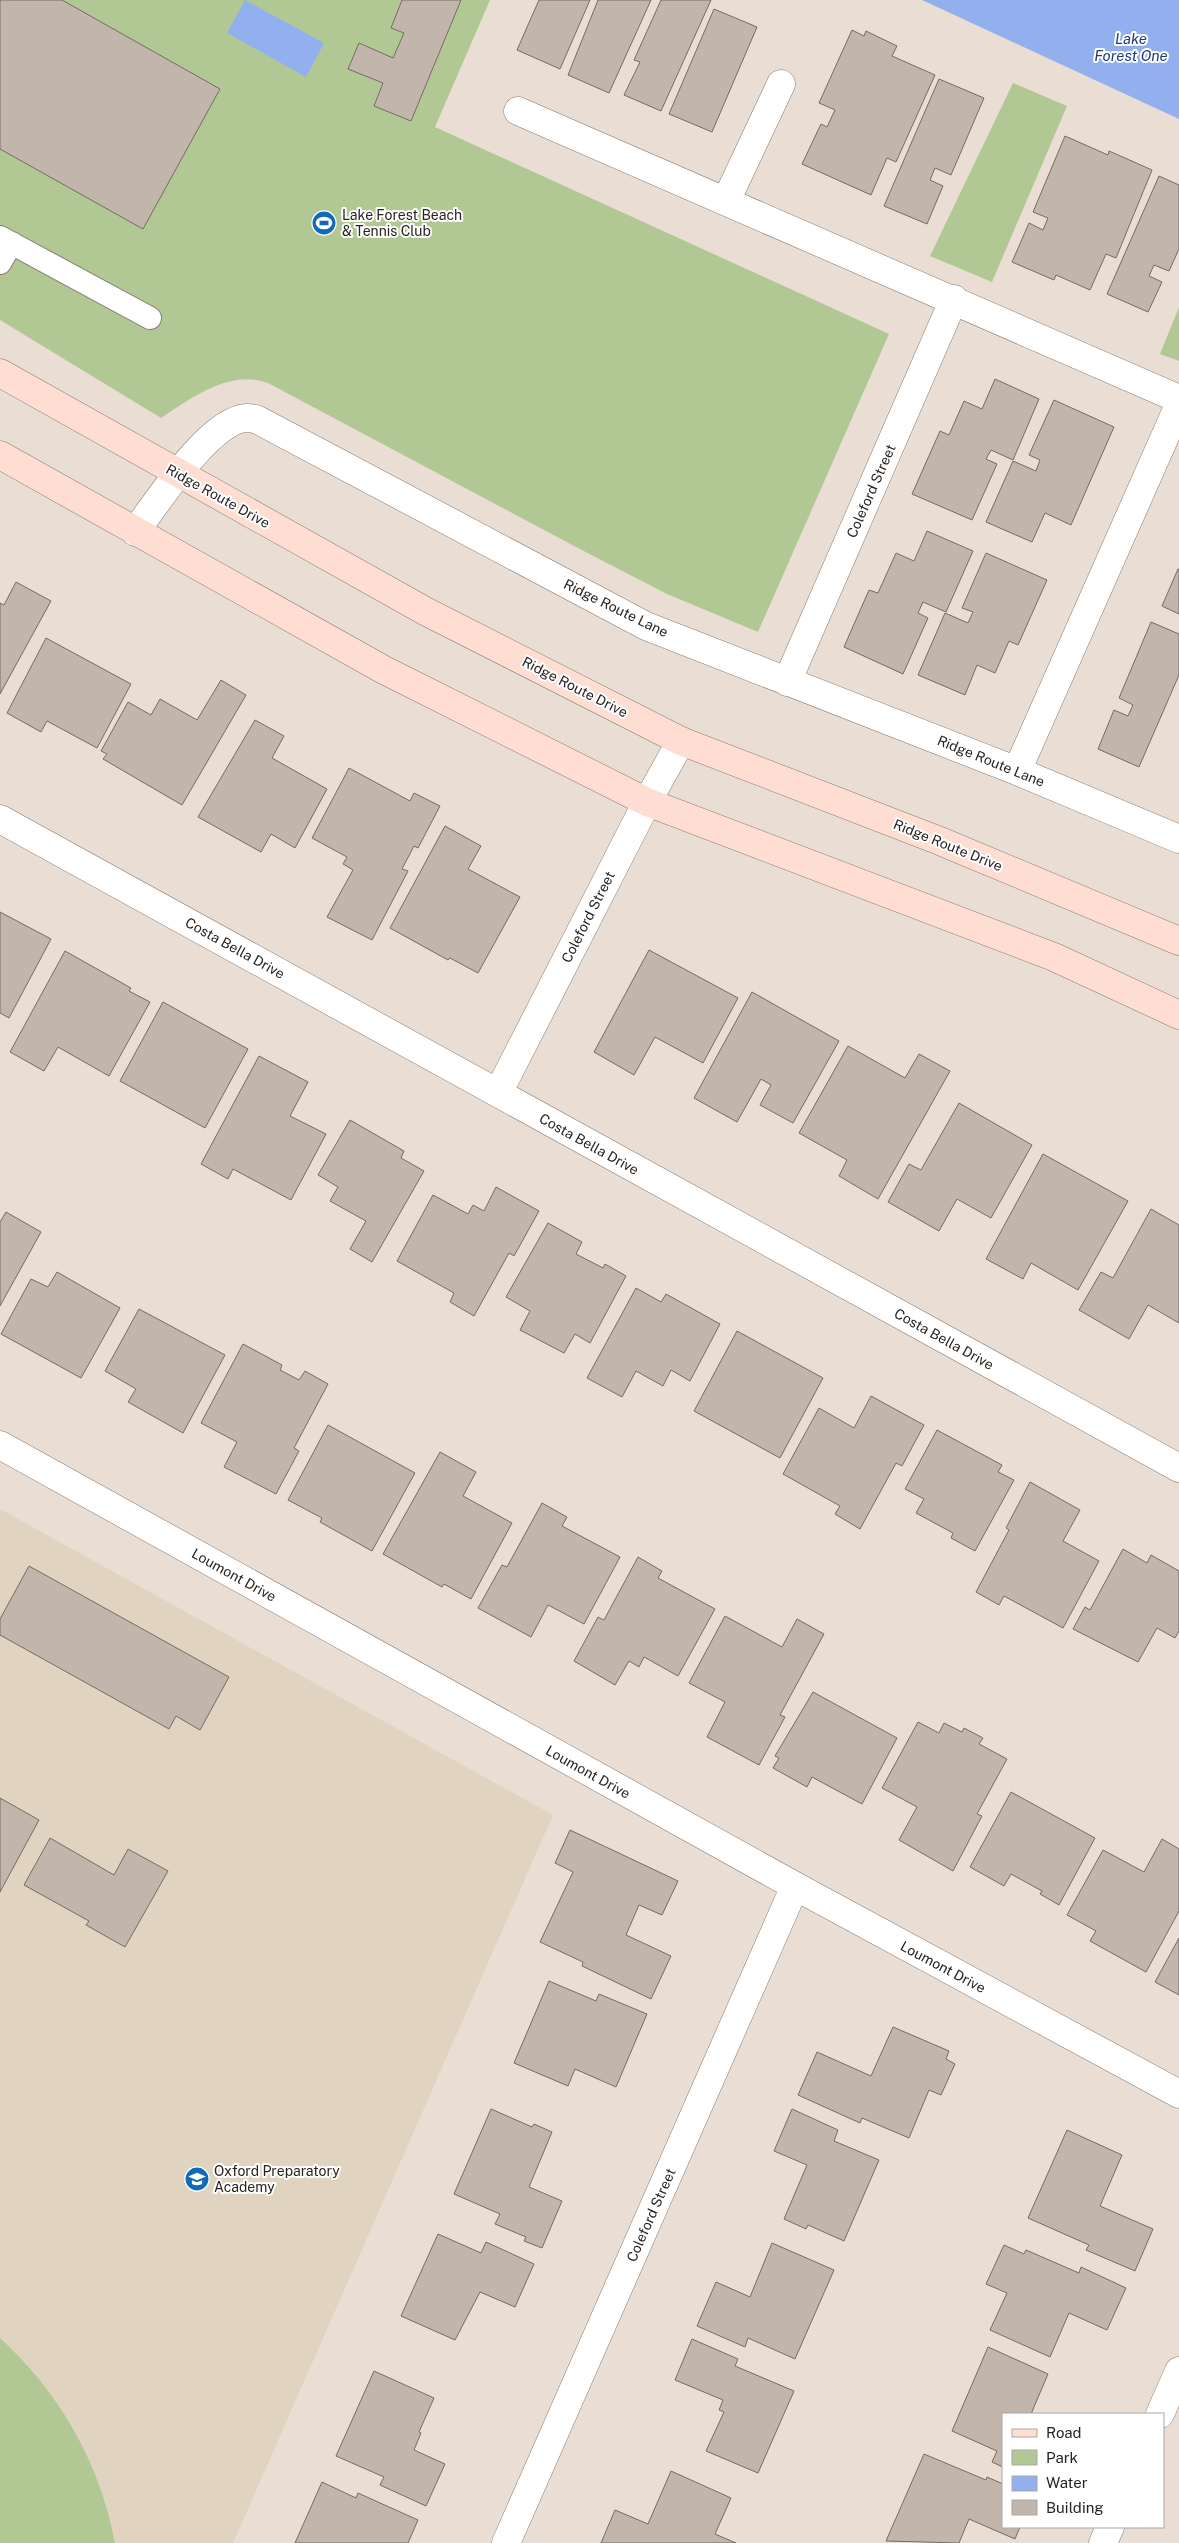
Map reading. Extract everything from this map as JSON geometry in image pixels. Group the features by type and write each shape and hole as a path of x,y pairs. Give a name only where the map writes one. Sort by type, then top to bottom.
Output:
{"main road":[{"name":"Ridge Route Drive","path":"0,373 177,474 425,611 681,741 940,841 1179,941"},
{"path":"0,455 384,670 647,802 1054,957 1179,1014"}],"street":[{"path":"726,201 781,84"},
{"path":"518,111 1179,399"},
{"name":"Coleford Street","path":"787,682 954,300"},
{"path":"1017,771 1179,405"},
{"name":"Ridge Route Lane","path":"136,532 177,474 212,436 225,426 247,418 258,420 271,424 646,626 1017,771 1179,839"},
{"name":"Coleford Street","path":"498,1093 647,802 681,741"},
{"name":"Costa Bella Drive","path":"0,819 1179,1468"},
{"name":"Loumont Drive","path":"0,1445 795,1886 1179,2094"},
{"name":"Coleford Street","path":"506,2543 795,1886"},
{"path":"1160,2413 1179,2371"},
{"path":"1103,2543 1110,2528"}],"lane":[{"path":"0,263 6,240 150,318"}],"shaded area":[{"name":"Oxford Preparatory Academy","path":"0,1509 553,1815 233,2543 0,2543"}],"green space":[{"name":"Lake Forest Beach & Tennis Club","path":"0,0 490,0 435,127 889,334 758,632 667,594 268,383 239,380 225,383 198,394 161,418 0,320"},
{"path":"1013,83 1067,106 992,282 930,256"},
{"path":"1179,307 1179,361 1160,354"},
{"path":"0,2338 22,2359 41,2382 59,2406 74,2431 88,2457 99,2485 115,2543 0,2543"}],"water":[{"path":"245,0 324,43 306,77 227,33"},
{"name":"Lake Forest One","path":"922,0 1179,0 1179,119"}],"building":[{"path":"0,0 62,0 220,89 143,229 0,149"},
{"path":"402,0 461,0 411,121 374,106 383,83 348,69 359,43 393,58 404,33 391,28"},
{"path":"539,0 590,0 560,69 517,50"},
{"path":"598,0 651,0 609,93 568,75"},
{"path":"661,0 711,0 661,111 624,95 640,62 634,60"},
{"path":"714,9 757,27 712,132 669,114"},
{"path":"852,30 864,36 866,31 897,46 892,56 935,75 896,162 887,158 871,195 802,164 821,124 827,127 835,110 819,103"},
{"path":"939,79 984,98 951,175 935,168 930,180 943,186 927,224 884,206"},
{"path":"1065,136 1108,155 1109,151 1152,170 1116,258 1106,254 1090,290 1056,275 1054,280 1012,262 1029,223 1043,230 1048,218 1033,212"},
{"path":"1159,176 1179,185 1179,249 1169,271 1154,265 1149,276 1162,282 1148,312 1107,294"},
{"path":"995,379 1039,399 1013,460 991,450 986,459 997,464 972,520 912,494 940,431 949,435 964,401 982,409"},
{"path":"1054,400 1114,427 1071,525 1045,513 1032,542 986,522 1013,461 1036,471 1040,460 1029,455"},
{"path":"927,531 973,551 946,612 923,602 918,613 928,618 903,674 844,647 869,590 878,593 896,553 914,561"},
{"path":"986,553 1047,580 1018,645 1009,641 995,673 977,665 965,695 918,675 945,613 968,623 973,612 962,608"},
{"path":"1179,569 1179,614 1162,606"},
{"path":"16,582 51,601 0,694 0,603 4,605"},
{"path":"1151,622 1179,634 1179,675 1139,767 1098,749 1114,710 1128,716 1133,705 1119,698"},
{"path":"46,638 131,684 97,748 47,721 41,732 7,713"},
{"path":"221,680 246,695 182,805 103,759 107,754 101,751 128,702 151,715 160,699 197,720"},
{"path":"255,720 284,736 272,758 327,789 295,848 271,834 261,852 198,817"},
{"path":"349,768 410,801 414,793 440,806 418,848 414,846 402,869 408,871 372,940 327,917 353,870 343,864 347,857 312,838"},
{"path":"445,826 481,846 468,869 520,897 478,973 450,958 448,960 390,928"},
{"path":"0,912 51,939 9,1018 0,1013"},
{"path":"649,950 738,998 703,1063 655,1037 634,1075 594,1052"},
{"path":"65,951 131,988 129,991 150,1002 109,1076 58,1047 44,1071 10,1052"},
{"path":"752,992 839,1041 793,1123 760,1105 771,1085 761,1079 737,1122 694,1098"},
{"path":"163,1002 248,1049 205,1128 120,1081"},
{"path":"848,1046 905,1078 919,1054 950,1071 878,1199 839,1176 847,1160 799,1133"},
{"path":"259,1056 308,1082 290,1116 326,1134 291,1200 233,1169 228,1179 201,1164"},
{"path":"959,1103 1032,1145 991,1218 957,1199 939,1231 888,1202 909,1164 921,1170"},
{"path":"350,1120 404,1151 401,1158 424,1171 372,1262 350,1249 366,1221 330,1201 338,1187 318,1175"},
{"path":"1043,1154 1128,1201 1078,1290 1031,1263 1023,1279 986,1259"},
{"path":"496,1187 539,1211 514,1256 509,1253 474,1316 450,1302 454,1293 397,1261 433,1195 468,1214 473,1205 484,1211"},
{"path":"1151,1209 1179,1225 1179,1323 1148,1305 1129,1339 1079,1310 1101,1272 1113,1278"},
{"path":"6,1212 41,1232 0,1306 0,1222"},
{"path":"548,1223 582,1242 576,1254 603,1268 605,1264 626,1276 590,1343 575,1334 564,1353 520,1330 530,1311 506,1297"},
{"path":"57,1272 120,1308 81,1378 1,1334 31,1279 48,1287"},
{"path":"636,1288 661,1302 666,1294 720,1324 690,1381 671,1370 663,1386 636,1371 622,1397 587,1378"},
{"path":"139,1309 225,1355 183,1433 128,1402 136,1389 105,1371"},
{"path":"737,1331 823,1378 780,1458 694,1411"},
{"path":"243,1344 282,1365 280,1370 299,1380 305,1371 328,1384 294,1448 299,1451 276,1494 224,1467 237,1442 201,1423"},
{"path":"871,1396 924,1425 902,1466 896,1463 860,1529 835,1514 840,1506 783,1474 819,1408 854,1428"},
{"path":"328,1425 415,1473 372,1551 320,1522 322,1518 288,1500"},
{"path":"937,1430 1002,1465 998,1472 1014,1480 975,1551 951,1538 953,1533 916,1513 924,1499 905,1489"},
{"path":"440,1452 476,1472 463,1496 512,1523 471,1599 444,1584 442,1587 383,1554"},
{"path":"1030,1482 1080,1510 1063,1541 1099,1561 1063,1628 1004,1596 999,1605 976,1592 1009,1530 1006,1528"},
{"path":"542,1503 567,1517 562,1526 620,1557 584,1624 548,1605 531,1637 478,1608 502,1565 507,1567"},
{"path":"1123,1549 1147,1563 1151,1555 1179,1571 1179,1631 1175,1638 1157,1628 1138,1662 1073,1629 1085,1607 1090,1610"},
{"path":"638,1557 662,1571 658,1578 715,1609 678,1676 644,1657 639,1667 629,1661 615,1685 574,1661 598,1617 604,1620"},
{"path":"29,1566 229,1677 200,1730 176,1716 169,1729 0,1635 0,1619"},
{"path":"725,1616 782,1647 797,1619 824,1634 780,1715 785,1717 759,1765 707,1737 725,1702 689,1683"},
{"path":"813,1692 897,1738 862,1804 812,1777 807,1787 773,1768 779,1758 775,1756"},
{"path":"918,1722 939,1733 944,1723 962,1732 964,1728 983,1738 979,1744 1007,1759 977,1814 982,1816 953,1871 899,1840 917,1807 882,1788"},
{"path":"1011,1792 1095,1838 1059,1905 1040,1894 1042,1891 1011,1874 1004,1886 970,1867"},
{"path":"0,1798 39,1820 0,1892"},
{"path":"570,1830 678,1881 662,1915 639,1905 626,1935 671,1956 651,1999 582,1966 583,1962 540,1942 573,1872 555,1863"},
{"path":"50,1838 114,1875 128,1849 168,1871 125,1947 86,1925 89,1921 24,1885"},
{"path":"1162,1839 1179,1849 1179,1911 1146,1972 1090,1941 1096,1931 1067,1915 1103,1850 1144,1872"},
{"path":"1179,1938 1179,1995 1155,1982"},
{"path":"549,1981 596,2001 599,1994 647,2014 616,2087 575,2069 568,2086 514,2063"},
{"path":"893,2027 949,2051 946,2059 955,2064 941,2095 929,2090 909,2138 862,2118 860,2123 798,2095 817,2052 871,2076"},
{"path":"491,2109 532,2127 534,2124 552,2132 529,2187 562,2201 542,2248 524,2241 526,2237 495,2224 500,2214 454,2194"},
{"path":"792,2109 838,2130 834,2141 879,2160 844,2241 808,2225 806,2229 784,2219 807,2165 774,2151"},
{"path":"1067,2130 1122,2155 1100,2206 1153,2229 1135,2271 1086,2250 1089,2245 1028,2218"},
{"path":"438,2234 481,2253 486,2242 534,2264 515,2307 480,2292 455,2340 401,2316"},
{"path":"772,2243 834,2270 795,2359 748,2338 745,2347 697,2326 716,2282 750,2297"},
{"path":"1004,2245 1024,2254 1026,2250 1079,2273 1081,2267 1126,2288 1107,2330 1069,2313 1050,2357 990,2330 1007,2293 986,2284"},
{"path":"692,2339 738,2359 735,2366 794,2391 758,2473 706,2451 724,2412 719,2410 723,2400 675,2380"},
{"path":"988,2347 1048,2374 1031,2413 1002,2413 1002,2467 992,2462 997,2451 952,2431"},
{"path":"374,2371 434,2398 419,2432 421,2433 414,2450 445,2464 426,2506 380,2485 384,2477 336,2456"},
{"path":"924,2454 986,2480 987,2477 1002,2484 1002,2528 1020,2528 1015,2539 969,2519 959,2543 886,2541"},
{"path":"671,2471 731,2498 715,2534 736,2543 601,2543 615,2510 648,2524"},
{"path":"322,2482 356,2498 358,2493 418,2520 408,2543 295,2543"}],"place":[{"name":"Lake Forest Beach & Tennis Club","path":"324,223"},
{"name":"Oxford Preparatory Academy","path":"197,2179"}]}
